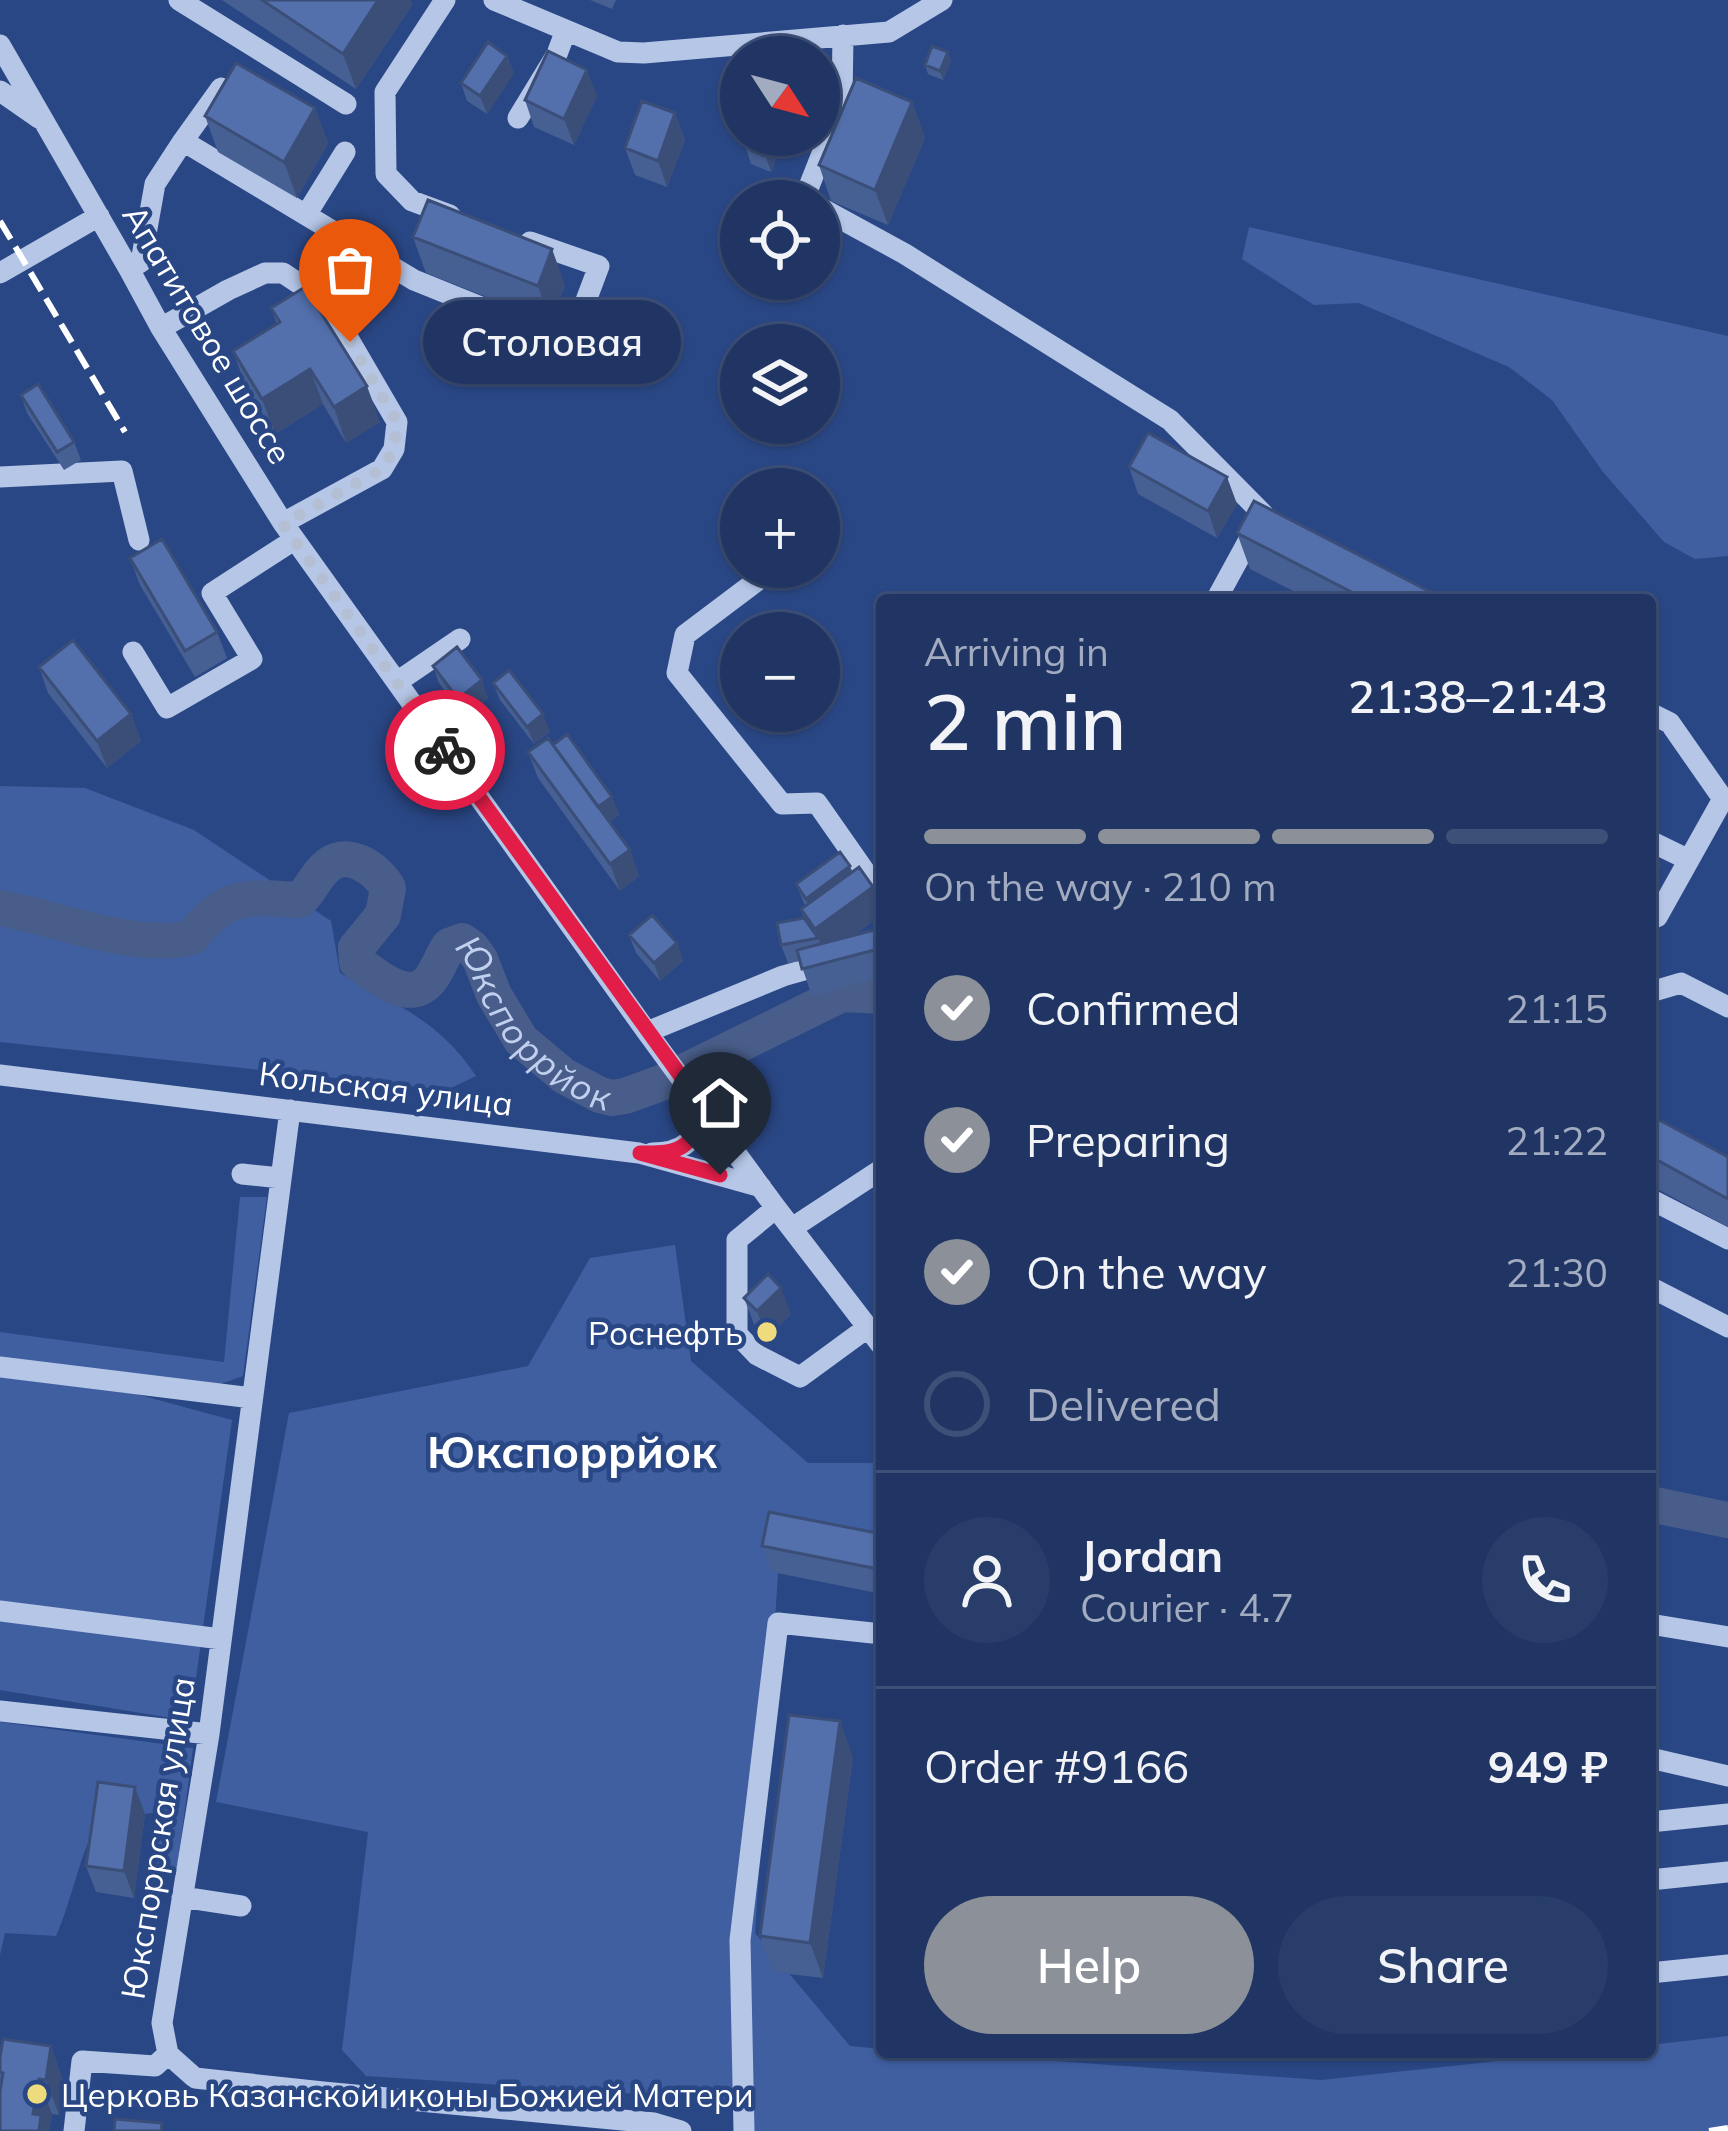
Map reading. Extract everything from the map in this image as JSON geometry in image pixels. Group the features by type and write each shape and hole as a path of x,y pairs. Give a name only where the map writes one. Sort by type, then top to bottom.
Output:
{"street":[{"path":"179,0 346,104"},
{"path":"445,0 385,92 386,174 412,201 474,223"},
{"path":"494,0 618,52 889,32 943,0"},
{"path":"518,118 566,30"},
{"path":"812,180 842,103 843,35"},
{"name":"Апатитовое шоссе","path":"0,45 160,328 288,532 647,1032 876,1339"},
{"path":"130,268 141,262 155,184 220,88"},
{"path":"0,92 45,122"},
{"path":"184,142 414,280 569,343 599,266 516,237"},
{"path":"306,215 345,152"},
{"path":"0,273 99,216"},
{"path":"840,218 1170,420 1273,520 1223,594"},
{"path":"133,652 167,708 252,659 212,593 288,532 382,469 394,449 397,422 326,302 283,274 265,273 160,328"},
{"path":"0,477 122,471 139,540"},
{"path":"747,588 685,635 677,673 782,804 817,803 876,887"},
{"path":"397,682 460,639"},
{"path":"1656,716 1670,724 1726,802 1657,916"},
{"path":"1656,844 1689,860"},
{"path":"647,1032 783,976 876,950"},
{"path":"1656,990 1682,983 1728,1007"},
{"name":"Кольская улица","path":"0,1075 640,1153 761,1186"},
{"path":"640,1153 670,1154 683,1147 695,1134 701,1103"},
{"name":"Юкспоррская улица","path":"168,2054 162,2023 208,1734 290,1110"},
{"path":"242,1174 281,1178"},
{"path":"792,1228 876,1174"},
{"path":"1656,1202 1728,1239"},
{"path":"776,1208 737,1240 737,1334 757,1355 800,1377 867,1328"},
{"path":"1656,1290 1728,1327"},
{"path":"0,1367 252,1398"},
{"path":"0,1611 221,1639"},
{"path":"744,2131 740,1940 778,1623 876,1633"},
{"path":"1656,1625 1728,1637"},
{"path":"0,1711 208,1734"},
{"path":"1656,1759 1728,1775"},
{"path":"1656,1821 1728,1814"},
{"path":"1656,1879 1728,1872"},
{"path":"182,1897 241,1906"},
{"path":"1656,1972 1728,1965"},
{"path":"74,2131 82,2061 154,2066 168,2054 195,2078 214,2081 654,2122 681,2131"}],"shaded area":[{"path":"1249,227 1728,336 1728,556 1695,559 1664,542 1603,472 1552,400 1509,367 1359,303 1314,305 1242,259"},
{"path":"0,786 85,788 194,830 331,921 340,973 432,1027 476,1076 447,1090 0,1042"},
{"path":"240,1197 267,1197 243,1376 215,1386 0,1358 0,1332 224,1362"},
{"path":"675,1245 691,1361 808,1463 876,1463 876,1540 781,1526 755,1933 850,2046 876,2048 876,2058 1014,2058 1321,2080 1526,2058 1656,2058 1656,2044 1728,2036 1728,2131 750,2131 731,2100 366,2076 342,2050 368,1832 216,1802 289,1413 528,1366 590,1258"},
{"path":"0,1377 136,1394 232,1420 190,1721 0,1690"},
{"path":"0,1722 193,1748 176,1876 162,1872 156,1861 159,1812 107,1809 90,1839 56,1936 5,1933 0,1955"}],"building":[{"path":"262,0 378,0 343,54"},
{"path":"488,42 507,56 480,96 461,83"},
{"path":"932,46 948,52 940,71 925,65"},
{"path":"548,51 587,70 564,119 525,100"},
{"path":"236,63 315,108 284,162 205,116"},
{"path":"856,78 912,102 875,190 819,165 823,156 840,156 840,116"},
{"path":"642,101 675,113 658,161 625,148"},
{"path":"428,200 552,249 538,286 413,237"},
{"path":"305,287 367,386 334,407 310,369 262,399 233,351 280,322 271,308"},
{"path":"38,384 74,442 57,452 21,395"},
{"path":"1148,433 1227,477 1208,511 1129,467"},
{"path":"1254,501 1434,594 1355,594 1237,533"},
{"path":"162,539 217,632 185,651 130,558"},
{"path":"73,640 131,714 97,741 39,667"},
{"path":"457,647 482,680 458,699 433,666"},
{"path":"509,670 543,714 527,727 493,683"},
{"path":"567,734 612,797 598,807 553,745"},
{"path":"548,738 630,850 610,864 528,752"},
{"path":"840,852 850,866 806,899 796,884"},
{"path":"859,867 873,887 815,929 801,909"},
{"path":"652,915 677,943 654,963 629,935"},
{"path":"804,918 818,938 781,945 777,923"},
{"path":"876,930 876,950 802,969 797,950"},
{"path":"1656,1118 1728,1157 1728,1199 1656,1159"},
{"path":"768,1274 781,1288 757,1311 744,1298"},
{"path":"769,1512 876,1533 876,1569 762,1546"},
{"path":"789,1715 840,1721 810,1943 760,1936"},
{"path":"98,1782 135,1787 124,1871 86,1866"},
{"path":"3,2039 51,2046 46,2080 39,2079 33,2114 41,2115 39,2131 0,2131"},
{"path":"115,2119 162,2123 161,2131 114,2131"}],"waterway":[{"name":"Юкспоррйок","path":"0,908 122,937 170,940 192,937 216,912 238,901 300,900 332,862 359,862 388,888 383,915 356,948 357,962 382,980 411,990 429,981 449,946 462,941 480,959 494,995 521,1040 564,1076 612,1098 661,1083 842,994 876,996"},
{"name":"Юкспоррйок","path":"1656,1505 1728,1520"}],"railway":[{"path":"0,221 125,432"},
{"path":"1709,2131 1728,2128"}],"way so far":[{"path":"350,342 397,422 394,449 382,469 283,524 445,750"}],"place":[{"name":"Столовая","path":"350,342"},
{"name":"Роснефть","path":"767,1332"},
{"name":"Церковь Казанской иконы Божией Матери","path":"37,2094"}],"district":[{"name":"Юкспоррйок","path":"572,1451"}],"route":[{"path":"445,750 706,1111 683,1147 670,1154 640,1153 720,1175"}]}
